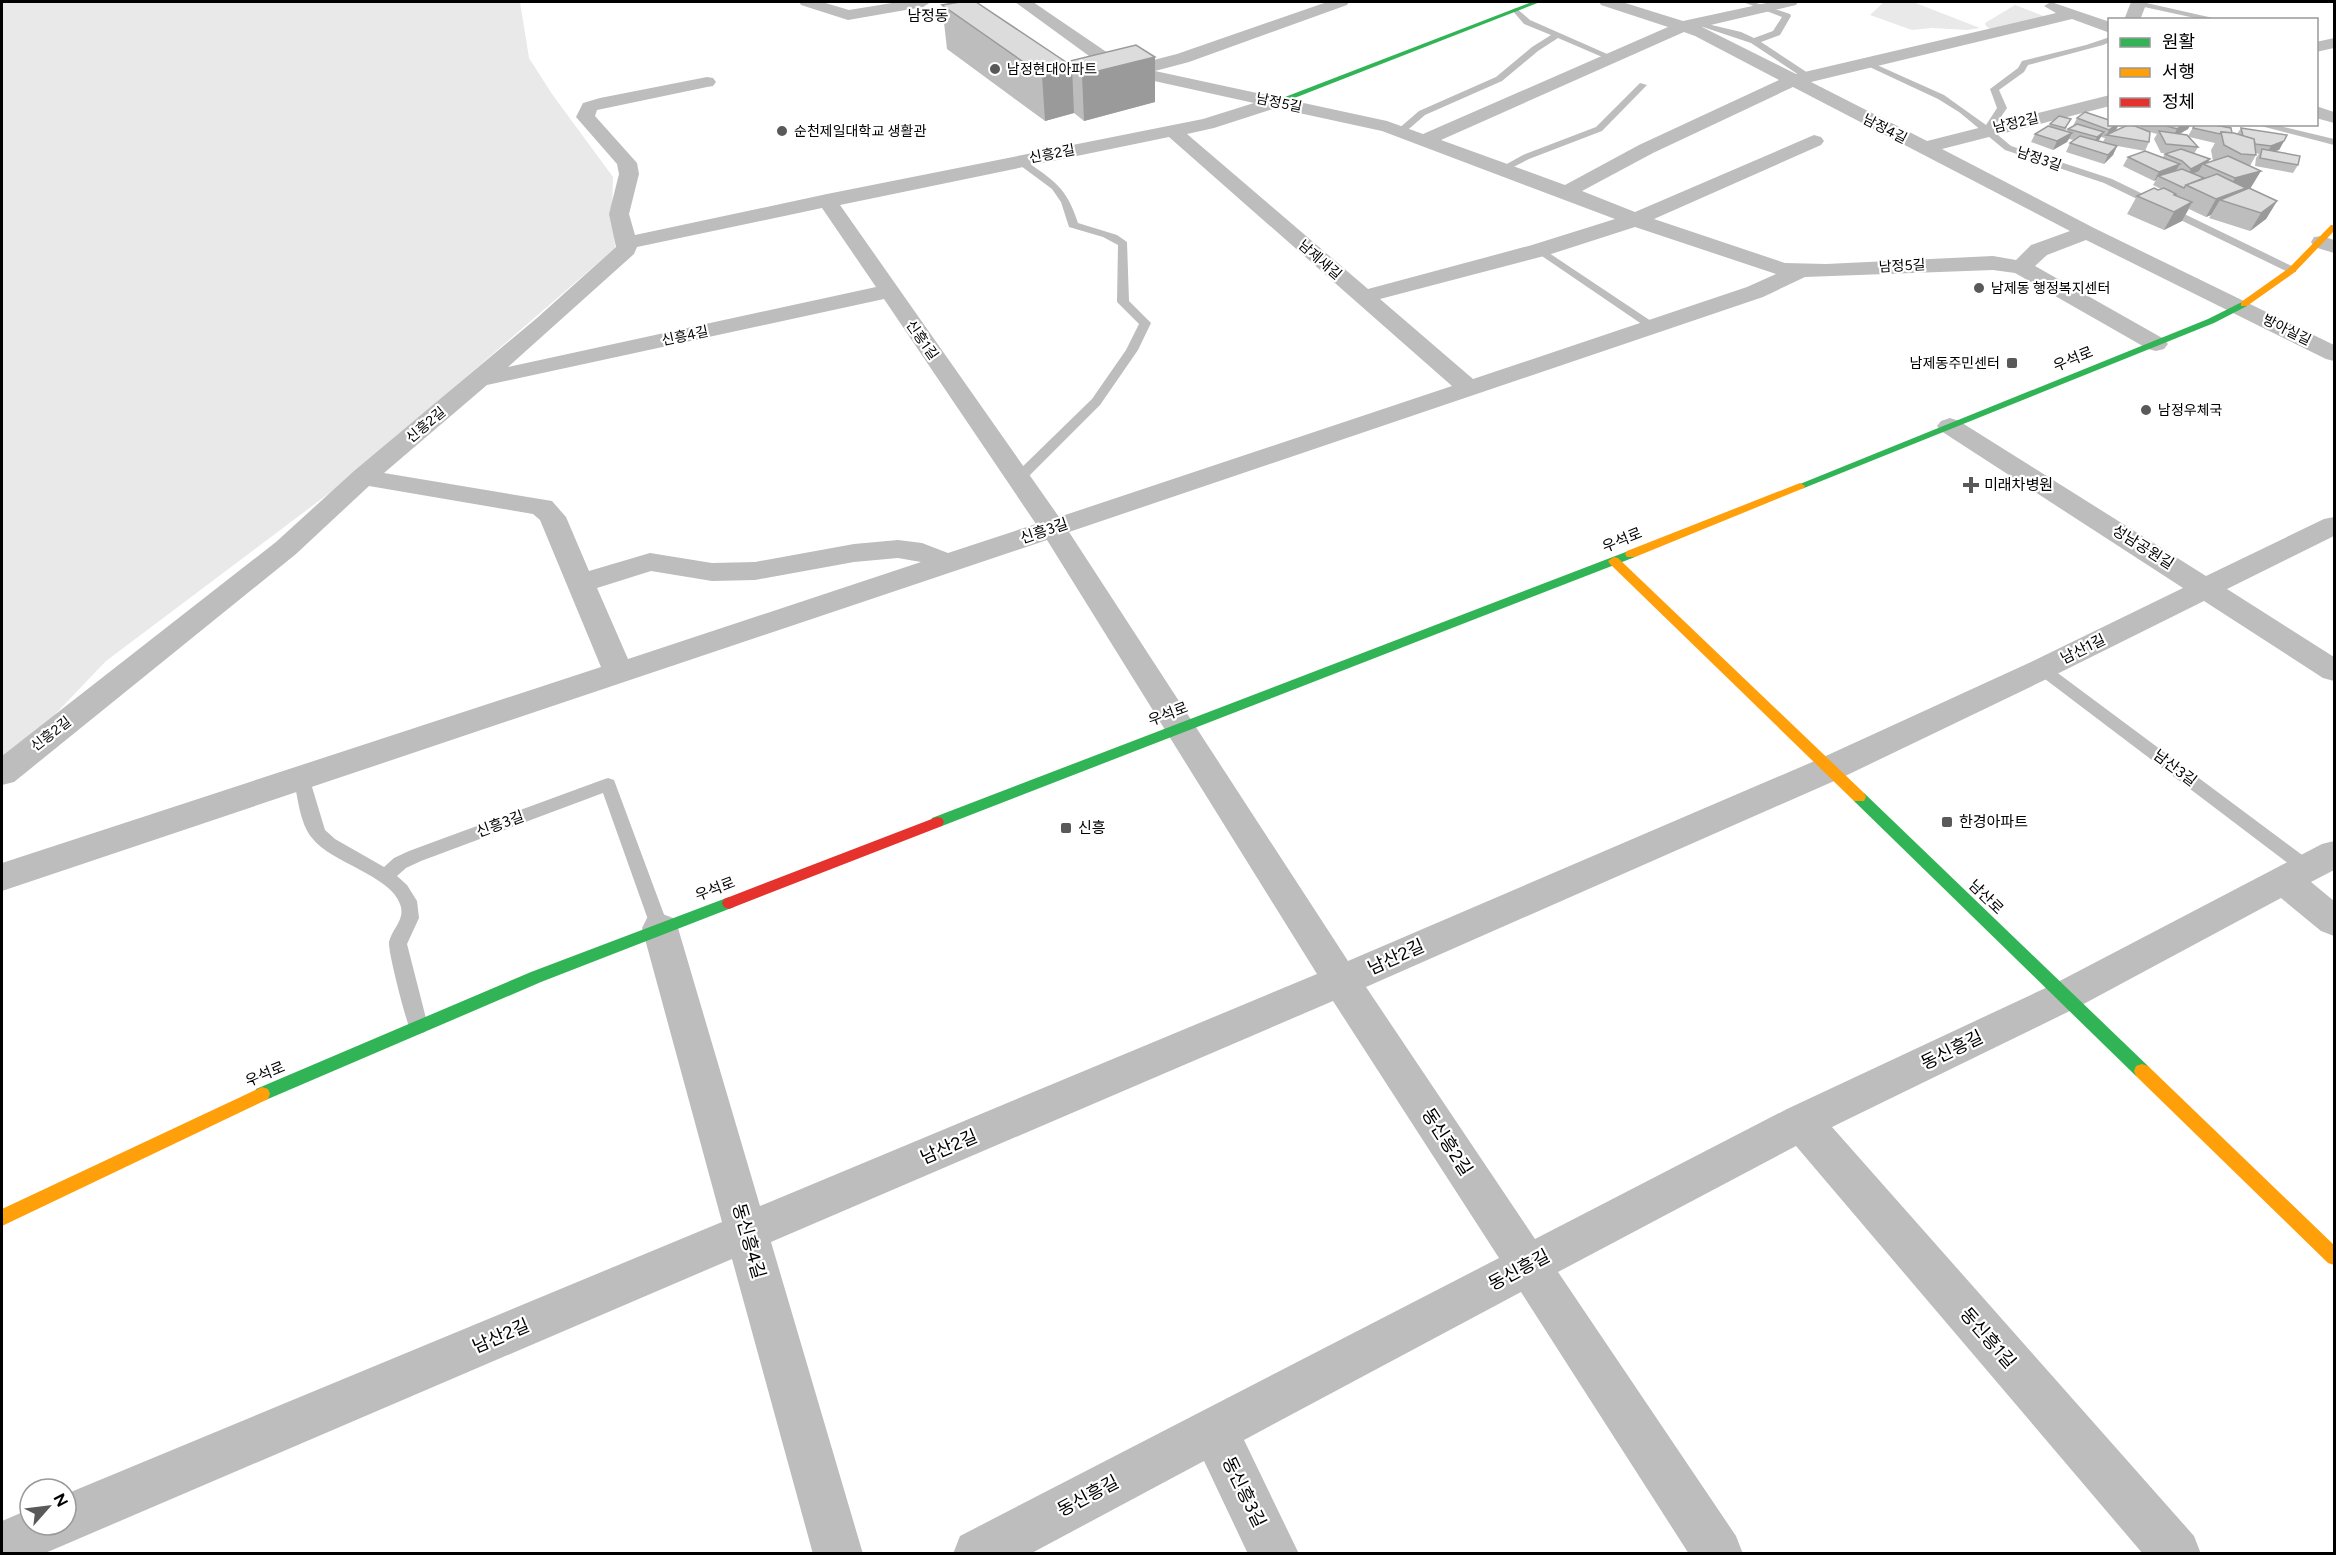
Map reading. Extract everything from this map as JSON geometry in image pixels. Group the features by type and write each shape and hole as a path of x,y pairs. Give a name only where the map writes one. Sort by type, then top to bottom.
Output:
{"main road":[{"path":"1276,102 1537,2"},
{"name":"우석로","path":"2,1218 244,1102 418,1026 660,928 1614,561 2156,344 2240,307 2266,292 2330,239"},
{"name":"남산로","path":"1614,561 2334,1257"}],"street":[{"path":"807,2 848,15 923,2"},
{"name":"남정5길","path":"1023,2 1102,57 1133,71 1369,122 1566,192 1635,220 1784,269 1799,271 1994,263 2021,267 2156,344"},
{"path":"1133,71 1184,58 1341,2"},
{"name":"남정4길","path":"1607,2 1689,24 1799,79 1923,148 2240,307"},
{"path":"1423,141 1689,24 1754,5 1790,2"},
{"path":"2042,2 2108,28"},
{"path":"2133,18 2139,2"},
{"path":"1566,192 1646,149 1799,79 2073,14"},
{"path":"627,243 620,214 629,174 627,163 585,117 589,107 707,82"},
{"name":"남정2길","path":"1988,131 2108,100"},
{"name":"신흥2길","path":"2,773 286,548 363,477 481,378 605,269 626,249 627,243 827,200 1173,131 1239,116 1276,102"},
{"path":"2318,112 2334,118"},
{"path":"1199,155 1213,132 1239,116"},
{"name":"남제새길","path":"1173,131 1469,388"},
{"path":"1923,148 1988,131"},
{"path":"1363,297 1540,250 1635,220 1814,141"},
{"name":"신흥1길","path":"827,200 1053,528 1180,727"},
{"path":"2021,267 2039,250 2087,232"},
{"path":"1469,388 1755,292 1799,271"},
{"name":"신흥4길","path":"481,378 513,374 888,291"},
{"name":"방아실길","path":"2240,307 2334,354"},
{"name":"신흥3길","path":"2,877 948,564 1469,388"},
{"name":"성남공원길","path":"1950,426 2208,588 2334,671"},
{"path":"363,477 542,507 552,517 619,673"},
{"name":"남산1길","path":"1829,769 2042,669 2334,525"},
{"path":"582,583 650,562 712,572 755,571 854,553 898,549 922,552 948,564"},
{"name":"동신흥2길","path":"1180,727 1341,981 1718,1554"},
{"name":"남산2길","path":"78,1514 1341,981 1829,769"},
{"path":"2065,996 2309,867 2334,921"},
{"name":"동신흥4길","path":"660,928 838,1554"},
{"name":"동신흥길","path":"978,1554 1801,1122 2065,996"},
{"name":"동신흥1길","path":"1801,1122 2175,1554"},
{"name":"동신흥3길","path":"1214,1430 1274,1554"},
{"path":"2,1546 23,1537"}],"lane":[{"path":"2139,2 2209,18"},
{"path":"1754,5 1787,16 1777,33 1754,41"},
{"path":"1516,10 1527,22 1610,57"},
{"path":"1689,24 1738,34 1754,41 1799,79"},
{"path":"1400,132 1422,113 1499,79 1518,62 1557,35"},
{"name":"남정2길","path":"1988,131 2002,108 1995,89 2021,70 2025,63 2046,56 2080,50 2108,39"},
{"name":"남정3길","path":"1865,63 1941,97 1962,110 2008,148 2108,182 2292,270"},
{"path":"1501,170 1526,156 1599,129 1643,85"},
{"path":"2266,126 2334,142"},
{"path":"1018,479 1096,402 1141,334 1145,323 1123,303 1123,244 1119,239 1073,225 1068,216 1066,202 1056,187 1020,161"},
{"path":"1540,250 1653,327"},
{"name":"남산3길","path":"2042,669 2309,867"},
{"path":"301,777 317,833 338,851 394,882 411,910 410,921 401,933 398,944 418,1026"},
{"name":"신흥3길","path":"385,877 400,863 415,856 608,784 660,928"}],"shaded area":[{"path":"2,2 520,2 529,58 552,94 613,177 612,210 615,248 352,476 106,661 2,770"},
{"path":"1884,2 1913,2 1980,28 1912,30 1870,15"},
{"path":"2015,5 2046,17 1990,29 1986,26 1985,23"}],"building":[{"path":"976,2 1066,62 1136,45 1155,57 1082,75 1072,67 1042,75 942,5"},
{"path":"2085,112 2108,120 2108,126 2114,126 2109,130 2077,118"},
{"path":"2059,116 2071,119 2065,128 2050,124"},
{"path":"2077,124 2104,132 2097,137 2068,129"},
{"path":"2048,126 2072,133 2057,141 2035,134"},
{"path":"2126,126 2135,126 2150,132 2149,142 2106,135"},
{"path":"2194,126 2220,126 2231,128 2232,133 2221,132 2220,134 2193,128"},
{"path":"2241,128 2287,135 2284,141 2271,146 2255,144 2254,139 2243,136"},
{"path":"2159,131 2187,135 2198,147 2166,144"},
{"path":"2221,132 2254,139 2256,155 2241,154 2224,145"},
{"path":"2080,136 2117,146 2108,155 2070,143"},
{"path":"2181,149 2210,159 2191,169 2182,161 2165,154"},
{"path":"2262,149 2300,156 2298,165 2260,158"},
{"path":"2145,151 2180,164 2159,172 2128,157"},
{"path":"2228,156 2261,171 2235,178 2203,164"},
{"path":"2182,169 2204,178 2184,188 2158,176"},
{"path":"2217,174 2246,188 2216,199 2186,185"},
{"path":"2154,188 2158,190 2164,188 2192,202 2174,212 2137,196"},
{"path":"2249,188 2277,201 2261,213 2220,200"}],"traffic: fast":[{"path":"1276,102 1537,2"},
{"path":"1800,486 2211,321 2244,304"},
{"path":"937,822 1631,554"},
{"path":"1859,797 2142,1071"},
{"path":"262,1094 536,977 729,903"}],"traffic: slow":[{"path":"2244,304 2292,270 2334,227"},
{"path":"1631,554 1800,486"},
{"path":"1614,561 1859,797"},
{"path":"2142,1071 2334,1257"},
{"path":"2,1218 262,1094"}],"traffic: jam":[{"path":"729,903 937,822"}],"place":[{"name":"남정현대아파트","path":"995,69"},
{"name":"순천제일대학교 생활관","path":"782,131"},
{"name":"남제동 행정복지센터","path":"1979,288"},
{"name":"남제동주민센터","path":"2012,363"},
{"name":"남정우체국","path":"2146,410"},
{"name":"미래차병원","path":"1971,485"},
{"name":"한경아파트","path":"1947,822"},
{"name":"신흥","path":"1066,828"}],"district":[{"name":"남정동","path":"928,16"}]}
